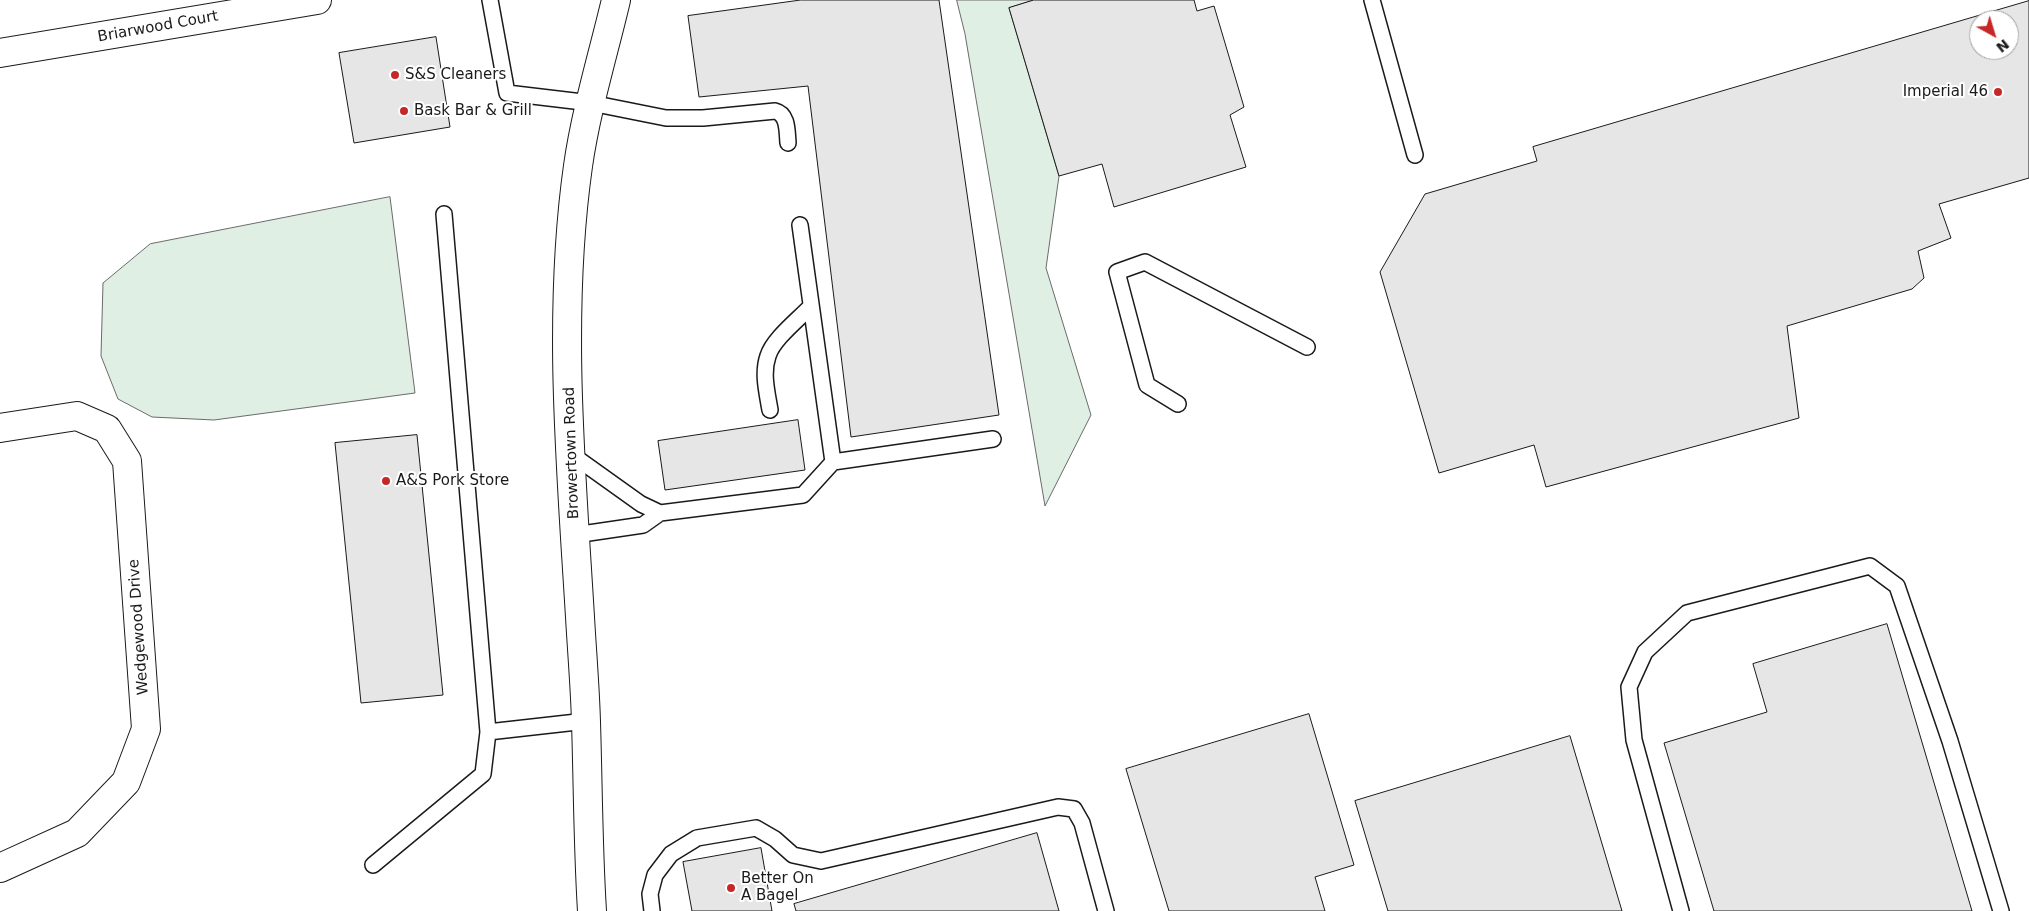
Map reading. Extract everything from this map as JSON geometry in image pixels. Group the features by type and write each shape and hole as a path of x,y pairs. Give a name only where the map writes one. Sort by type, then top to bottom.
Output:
{"street":[{"name":"Briarwood Court","path":"0,53 317,0"},
{"name":"Browertown Road","path":"592,911 588,842 586,721 571,454 566,304 578,164 616,0"},
{"name":"Wedgewood Drive","path":"0,428 77,416 108,429 127,461 146,729 126,782 77,833 0,868"}],"lane":[{"path":"490,0 507,93 591,103 666,118 703,118 775,111 780,112 784,117 788,143"},
{"path":"1372,0 1415,154"},
{"path":"373,865 483,774 488,732 444,214"},
{"path":"800,225 833,462"},
{"path":"1178,404 1147,385 1116,272 1145,262 1307,347"},
{"path":"770,410 765,378 768,354 811,306"},
{"path":"575,534 643,524 660,513 803,495 833,462 993,440"},
{"path":"571,454 641,504 660,513"},
{"path":"1681,911 1634,740 1629,687 1645,652 1687,613 1870,566 1897,586 1950,741 2001,911"},
{"path":"488,732 586,721"},
{"path":"652,911 650,894 655,874 671,854 698,838 756,828 775,839 793,855 821,861 1058,807 1074,809 1082,823 1106,911"}],"green space":[{"path":"957,0 1034,0 1009,8 1059,176 1046,268 1091,415 1045,506 965,34"},
{"path":"390,197 415,393 214,420 152,417 118,399 101,356 103,283 150,244"}],"building":[{"path":"801,0 939,0 999,415 851,437 808,86 699,97 688,16"},
{"path":"1034,0 1194,0 1197,11 1214,6 1244,107 1230,115 1246,167 1114,207 1102,164 1059,176 1009,8"},
{"path":"2029,1 2029,178 1939,204 1951,238 1918,251 1924,278 1912,289 1787,326 1799,418 1546,487 1534,445 1439,473 1380,272 1425,194 1537,161 1533,147 1969,19 1969,60 2019,60 2019,10 1998,10"},
{"path":"436,37 450,127 354,143 339,53"},
{"path":"798,420 805,470 665,490 658,441"},
{"path":"417,435 443,695 361,703 335,443"},
{"path":"1887,624 1972,911 1714,911 1664,743 1767,712 1753,664"},
{"path":"1309,714 1354,865 1315,877 1325,911 1169,911 1126,769"},
{"path":"1570,736 1622,911 1388,911 1355,801"},
{"path":"1037,833 1059,911 796,911 794,904"},
{"path":"761,848 772,911 692,911 683,862"}],"place":[{"name":"S&S Cleaners","path":"395,75"},
{"name":"Imperial 46","path":"1998,92"},
{"name":"Bask Bar & Grill","path":"404,111"},
{"name":"A&S Pork Store","path":"386,481"},
{"name":"Better On A Bagel","path":"731,888"}]}
